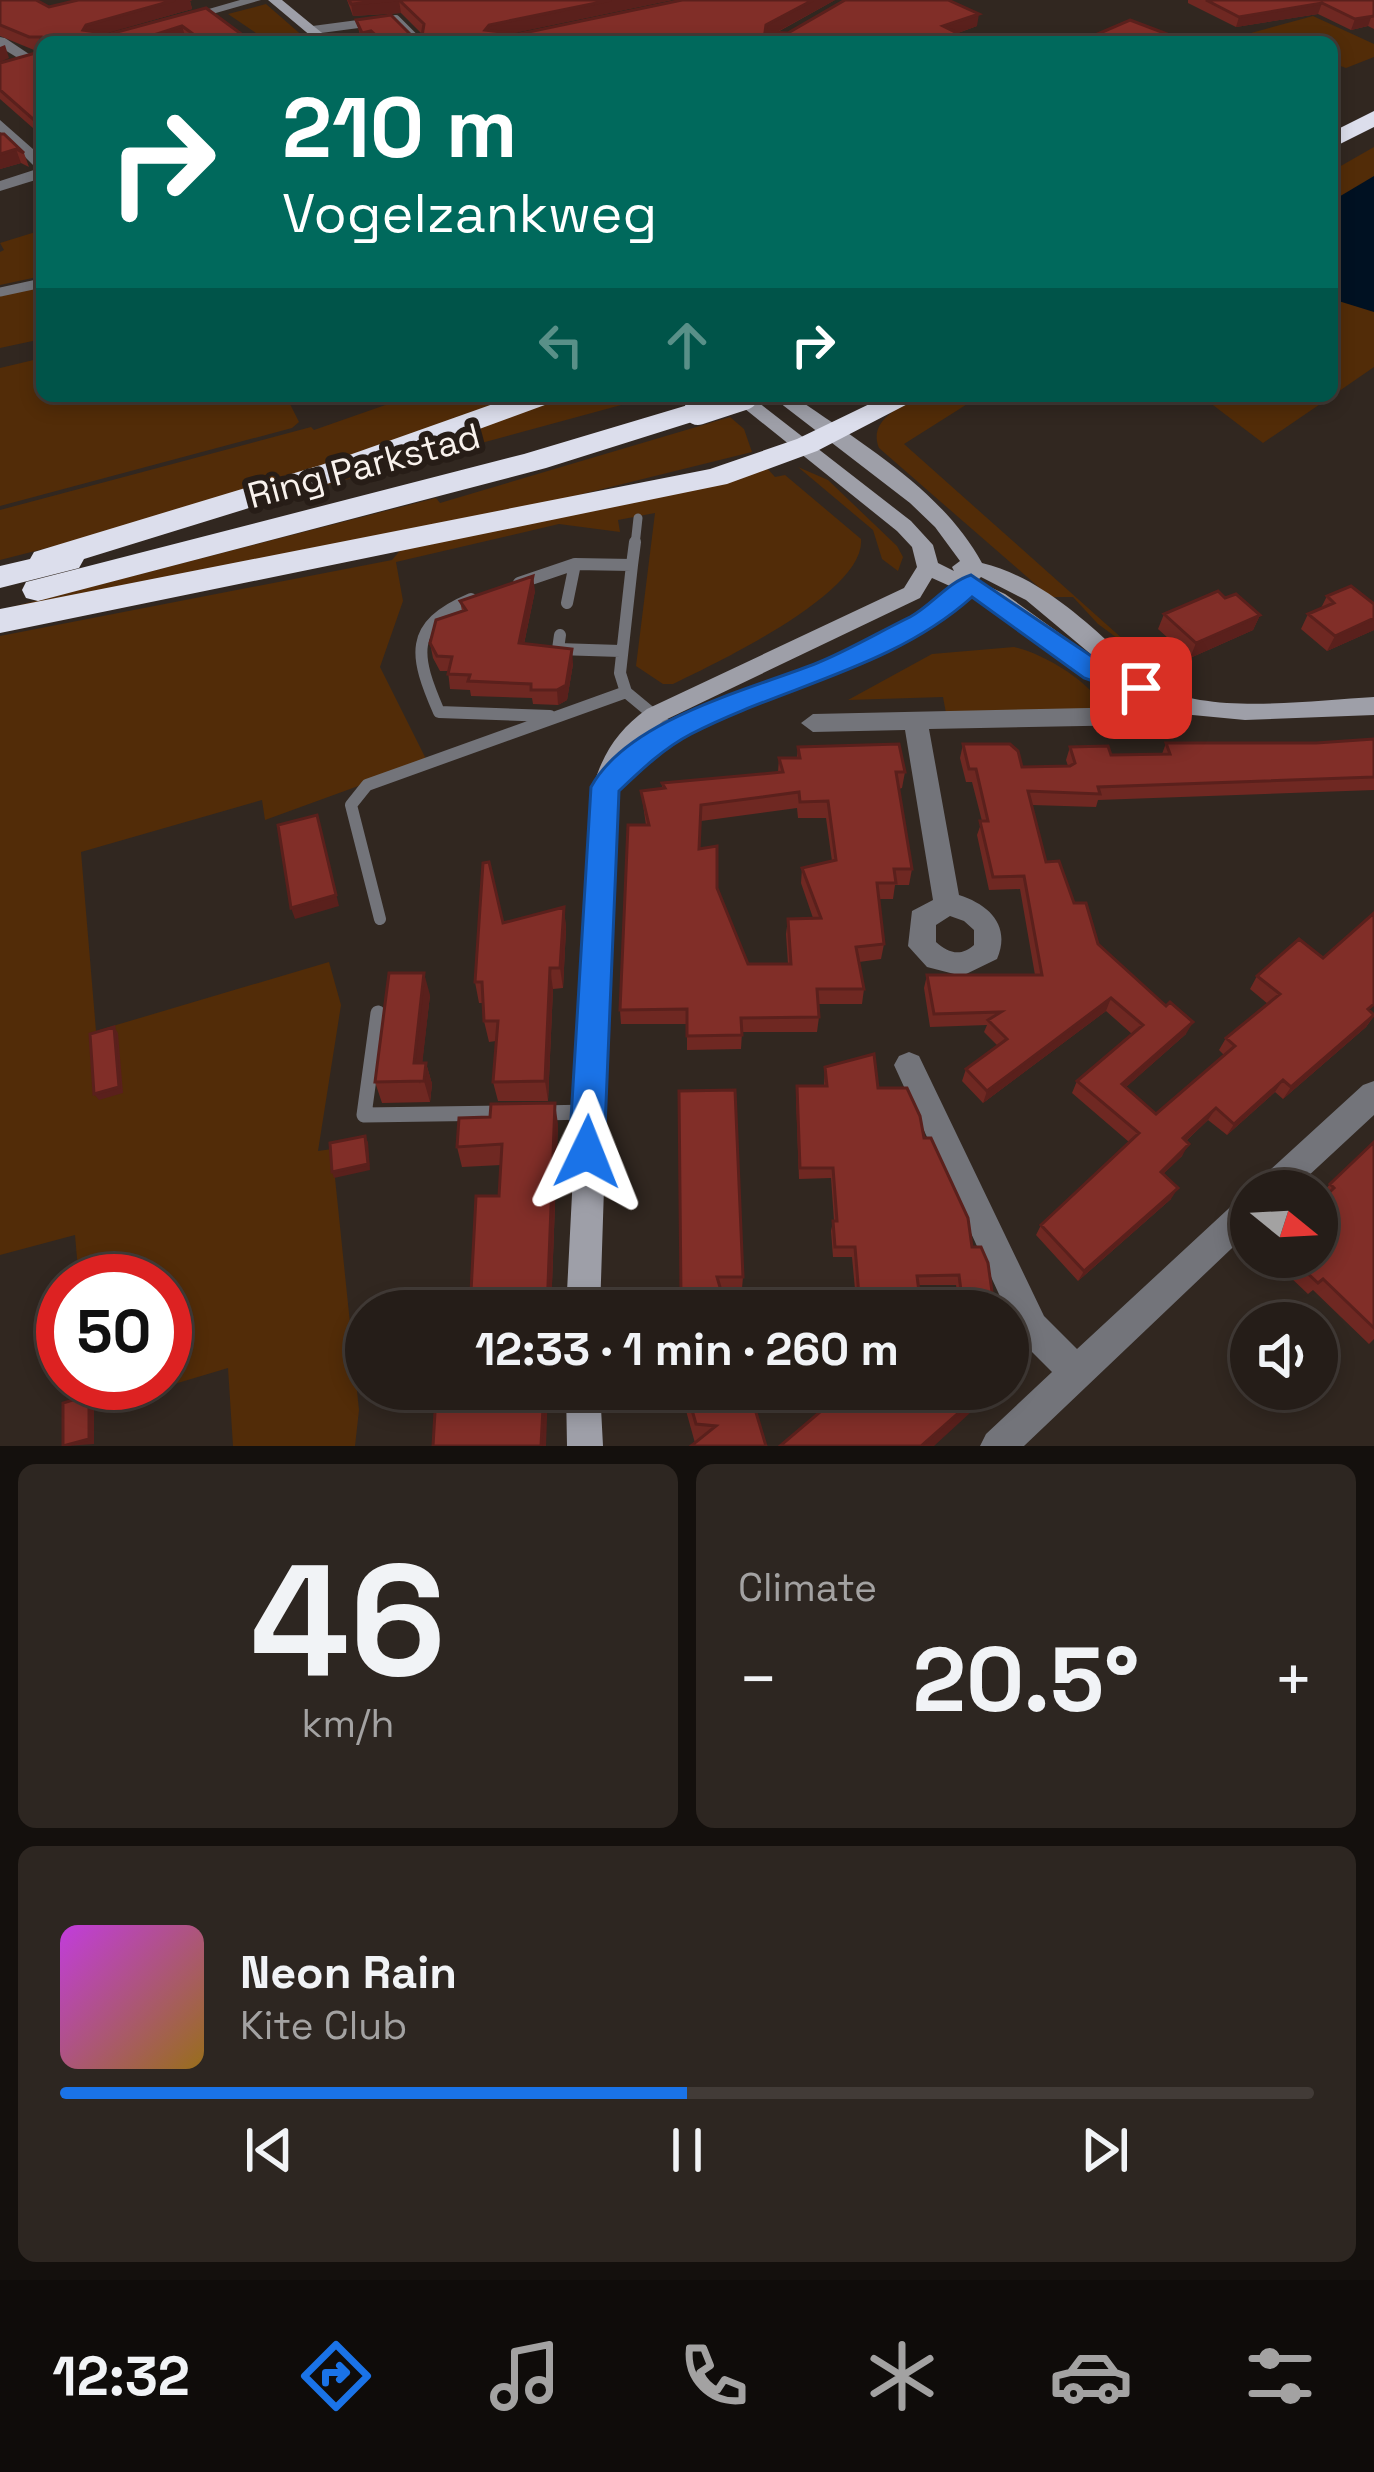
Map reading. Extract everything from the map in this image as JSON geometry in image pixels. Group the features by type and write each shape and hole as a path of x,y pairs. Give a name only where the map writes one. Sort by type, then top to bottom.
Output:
{"highway":[{"path":"1338,118 1368,109"},
{"path":"1338,136 1368,109"},
{"path":"0,576 332,472 526,402"},
{"name":"Ring Parkstad","path":"0,576 681,402"},
{"name":"Ring Parkstad","path":"0,600 448,484 682,402"},
{"path":"0,621 650,493 736,471 820,439 897,402"}],"main road":[{"path":"274,0 320,36"},
{"path":"752,402 820,439 952,532 972,575 1094,671 1182,705 1245,711 1374,706"},
{"path":"584,1290 605,787 664,723 912,593 928,567 922,545 786,402"},
{"path":"928,567 972,575"},
{"path":"664,723 832,667 949,607 972,575"},
{"path":"584,1410 585,1446"}],"street":[{"path":"156,26 211,5 255,0"},
{"path":"211,5 218,20 234,31"},
{"path":"0,41 30,61"},
{"path":"0,124 36,163"},
{"path":"0,186 36,171"},
{"path":"813,722 1137,716 1182,705"},
{"path":"916,721 947,904"},
{"path":"909,1065 1004,1290"},
{"path":"1293,1170 1374,1095"},
{"path":"998,1446 1230,1229"},
{"path":"1029,1335 1076,1372"}],"lane":[{"path":"313,30 396,20 413,36"},
{"path":"0,292 36,285"},
{"path":"638,518 620,651 626,692 664,723"},
{"path":"509,586 574,564 632,565"},
{"path":"567,603 574,564"},
{"path":"487,594 444,608 423,633 417,664 439,712 557,717"},
{"path":"560,635 558,649 620,651"},
{"path":"380,919 351,805 367,785 626,692"},
{"path":"378,1012 364,1115 588,1112"}],"shaded area":[{"path":"266,4 303,36 260,36 228,14"},
{"path":"1313,16 1374,44 1374,57 1346,68 1338,65 1338,36 1251,33"},
{"path":"1374,147 1374,367 1338,392 1338,168"},
{"path":"36,232 36,277 0,285 0,252 4,250 0,243"},
{"path":"36,288 36,340 0,348 0,296"},
{"path":"36,359 36,402 289,402 299,422 292,428 0,506 0,368"},
{"path":"394,402 514,402 145,523 0,560 0,510 311,427 314,430"},
{"path":"538,402 632,402 220,514"},
{"path":"909,402 970,402 904,444 1143,657 1098,624 1073,597 1050,597 879,448 878,430"},
{"path":"1209,402 1323,402 1263,443"},
{"path":"730,417 744,429 752,452 562,499 0,610 436,498 440,503"},
{"path":"766,467 775,477 785,475 861,539 856,560 815,603 753,643 673,684 663,684 636,666 655,513 618,520 620,532 559,524 396,562 403,601 380,667 427,761 265,820 262,800 81,852 96,1031 329,962 341,1005 318,1151 332,1149 347,1290 345,1410 359,1410 355,1446 233,1446 228,1368 192,1379 192,1254 77,1254 75,1235 0,1255 0,636 392,560 403,547"},
{"path":"798,467 828,480 897,546 903,557 898,571 882,559 873,530"},
{"path":"1014,647 1066,670 1104,709 946,713 943,697 848,700 932,654"}],"water":[{"path":"1374,176 1374,312 1338,301 1338,197"}],"building":[{"path":"0,0 36,0 49,7 78,0 175,0 86,25 83,30 110,34 206,8 244,36 196,36 182,26 151,36 29,37 0,25"},
{"path":"349,0 399,0 351,4"},
{"path":"399,0 611,0 489,25 485,30 519,34 682,0 813,0 766,25 765,32 788,33 845,0 948,0 979,14 943,26 963,36 422,36 424,24"},
{"path":"1206,0 1374,0 1374,16 1355,19 1322,3 1239,17"},
{"path":"391,15 412,36 362,33 356,20"},
{"path":"1130,20 1172,36 1093,36"},
{"path":"36,53 36,122 0,90 0,63"},
{"path":"0,134 24,153 16,149 0,154"},
{"path":"533,576 519,643 572,649 566,685 557,690 531,690 531,684 468,681 470,675 448,674 452,657 437,656 430,643 436,620 466,610 460,601"},
{"path":"1351,586 1374,604 1374,618 1335,636 1308,614 1334,603 1327,596"},
{"path":"1218,591 1225,598 1236,594 1260,615 1196,643 1164,614"},
{"path":"1374,739 1374,777 1098,787 1100,794 1028,791 1046,862 1059,861 1074,903 1086,903 1098,944 1166,1006 1170,1002 1193,1022 1122,1084 1156,1114 1235,1046 1226,1038 1280,994 1257,976 1299,939 1323,958 1374,913 1374,1004 1368,1009 1374,1015 1291,1087 1283,1080 1234,1124 1216,1108 1183,1138 1189,1144 1161,1172 1178,1188 1084,1271 1041,1225 1139,1133 1077,1081 1143,1025 1111,998 987,1091 966,1069 1007,1039 988,1020 1001,1012 934,1014 927,975 1042,975 1024,876 993,877 980,821 988,821 976,769 969,769 963,744 1010,744 1018,751 1022,767 1070,766 1075,763 1070,747 1108,746 1111,755 1170,754 1166,743"},
{"path":"899,744 905,772 896,772 912,869 894,869 896,883 877,883 884,944 856,947 864,989 817,989 819,1017 741,1018 742,1035 687,1036 687,1009 620,1010 628,825 649,825 641,791 665,788 662,783 783,772 779,758 800,758 798,747","holes":["799,792 800,802 828,801 836,860 802,868 821,918 788,919 791,964 748,964 717,888 717,846 699,849 701,805"]},
{"path":"317,815 336,895 291,908 278,825"},
{"path":"489,862 503,923 564,907 560,968 550,968 545,1081 493,1082 498,1021 484,1021 482,982 475,982 483,863"},
{"path":"389,973 424,973 414,1063 426,1063 424,1081 375,1082"},
{"path":"114,1027 119,1087 94,1094 90,1034"},
{"path":"874,1054 878,1088 907,1088 924,1138 931,1138 968,1218 972,1247 981,1247 988,1263 992,1290 961,1290 959,1275 917,1276 919,1290 859,1290 855,1247 835,1247 833,1168 800,1168 797,1086 827,1086 825,1067"},
{"path":"735,1090 743,1277 717,1277 721,1290 681,1290 679,1091"},
{"path":"555,1103 548,1290 471,1290 476,1196 499,1196 502,1144 457,1147 459,1118 490,1117 491,1104"},
{"path":"365,1136 368,1164 332,1172 330,1143"},
{"path":"1374,1142 1374,1328 1323,1279 1318,1283 1313,1278 1338,1278 1338,1176"},
{"path":"63,1410 89,1410 89,1439 63,1446"},
{"path":"435,1410 543,1410 541,1446 433,1446"},
{"path":"692,1410 755,1410 766,1446 691,1446 716,1426 696,1424"},
{"path":"822,1410 962,1410 921,1446 780,1446"}],"route":[{"path":"587,1152 605,787 643,752 681,727 832,667 937,614 971,584 1094,671 1141,688"}]}
